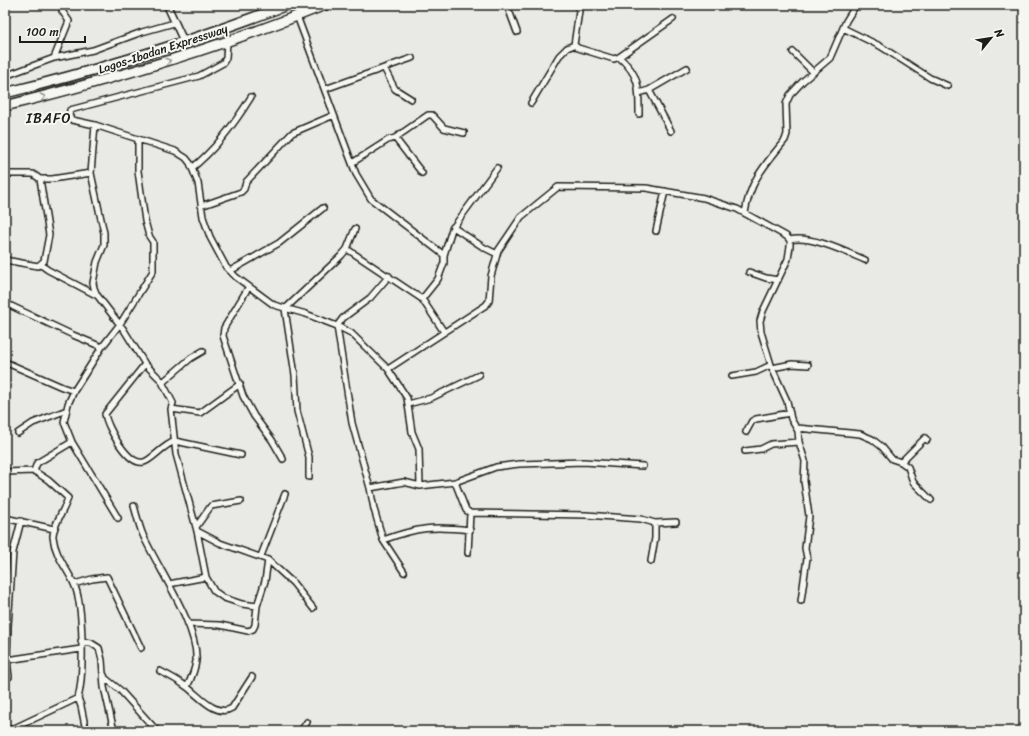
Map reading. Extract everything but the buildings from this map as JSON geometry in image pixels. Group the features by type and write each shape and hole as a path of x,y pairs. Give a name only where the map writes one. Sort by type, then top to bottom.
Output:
{"highway":[{"name":"Lagos-Ibadan Expressway","path":"5,93 110,66 184,42 287,5"},
{"name":"Lagos-Ibadan Expressway","path":"5,106 55,94 132,72 227,42 325,5"}],"street":[{"path":"54,58 69,21 62,11 65,5"},
{"path":"167,5 184,42"},
{"path":"507,5 517,32"},
{"path":"574,45 580,11 578,5"},
{"path":"745,213 747,201 758,173 785,140 787,134 786,104 790,95 813,72 830,58 843,28 856,5"},
{"path":"297,16 352,163 365,191 371,199 444,255"},
{"path":"574,45 578,48 614,59 673,19"},
{"path":"5,76 54,58 93,50 142,32 174,23"},
{"path":"843,28 880,46 930,78 948,86"},
{"path":"227,42 226,58 223,63 199,76 125,94 70,110 68,113 72,120 95,125 180,154 186,158 198,183 204,223 210,237 230,271 248,288 265,300 284,309 306,314 351,333 388,369 402,389 408,404 412,432 420,458 420,486"},
{"path":"531,103 559,56 567,48 574,45"},
{"path":"793,52 813,72"},
{"path":"619,57 634,71 639,93 639,114"},
{"path":"325,89 412,58"},
{"path":"384,68 393,86 411,99"},
{"path":"639,93 649,90 687,68"},
{"path":"649,90 671,131"},
{"path":"192,168 201,161 225,134 251,96"},
{"path":"201,206 241,192 244,189 246,182 292,133 334,115"},
{"path":"352,163 388,140 395,138 428,115 432,115 444,128 464,133"},
{"path":"95,125 91,173 104,233 104,245 92,283 97,295 120,324 145,364 163,382 173,403 171,409 178,463 196,529 206,577 214,591 224,598 242,604 257,606"},
{"path":"395,138 422,173"},
{"path":"118,518 72,442 64,422 74,391 102,347 120,324 153,271 153,242 147,230 138,171 138,140"},
{"path":"422,299 438,279 444,263 444,255 453,227 497,168"},
{"path":"5,174 33,174 40,178 52,180 91,173"},
{"path":"40,178 49,235 46,255 41,265"},
{"path":"388,369 489,301 490,276 497,254 522,217 558,187 646,188 704,198 737,209 786,236 790,240 807,240 865,260"},
{"path":"656,232 665,191"},
{"path":"230,271 279,243 323,208"},
{"path":"453,227 483,247 497,254"},
{"path":"284,309 333,265 347,249 355,229"},
{"path":"790,240 788,259 769,295 760,321 763,342 771,366 787,401 792,422 798,428 860,434 872,439 882,447 892,459 901,462 908,467 913,482 931,500"},
{"path":"347,249 422,299 444,332"},
{"path":"5,260 24,265 41,265 97,295"},
{"path":"748,272 778,280"},
{"path":"389,276 370,298 343,318 337,326 352,424 370,488 374,509 384,540 404,572"},
{"path":"248,288 223,331 248,407 272,440 283,460"},
{"path":"5,303 102,347"},
{"path":"284,309 295,375 297,411 309,457 310,477"},
{"path":"163,382 191,358 203,351"},
{"path":"5,362 62,388 74,391"},
{"path":"145,364 107,410 106,419 122,449 138,462 145,461 167,444 175,441 241,455"},
{"path":"732,376 756,372 771,366 792,364 808,365"},
{"path":"408,404 431,398 479,375"},
{"path":"171,409 200,413 240,384"},
{"path":"18,433 33,423 67,410"},
{"path":"746,432 752,421 756,419 790,413"},
{"path":"798,428 799,442 805,460 804,481 809,516 805,548 807,558 801,601"},
{"path":"901,462 919,443 925,438 927,440"},
{"path":"34,471 37,463 72,442"},
{"path":"745,451 761,449 771,444 799,442"},
{"path":"370,488 404,482 420,486 455,482 496,467 519,464 584,462 643,466"},
{"path":"5,472 34,471 48,480 68,498 65,509 54,529 53,536 58,556 74,584 81,620 81,686 78,698 86,731"},
{"path":"455,482 466,510 470,513 586,515 641,519 655,524 676,522"},
{"path":"260,556 285,494"},
{"path":"196,529 211,506 241,501"},
{"path":"134,506 143,536 169,584 188,624 195,646 196,661 187,687"},
{"path":"468,553 470,513"},
{"path":"5,518 54,529"},
{"path":"5,679 9,678 7,660 13,552 21,521"},
{"path":"651,561 655,538 655,524"},
{"path":"384,540 406,532 426,528 470,530"},
{"path":"196,529 220,543 268,560 293,583 313,608"},
{"path":"188,624 220,625 248,631 253,629 255,625 257,606 265,581 268,560"},
{"path":"169,584 206,577"},
{"path":"74,584 92,578 107,578 141,648"},
{"path":"81,640 91,643 98,648 105,678 120,690 157,731"},
{"path":"7,660 81,649"},
{"path":"160,671 187,687 205,702 221,710 227,711 235,704 252,677"},
{"path":"104,672 104,687 114,731"},
{"path":"8,731 78,698"},
{"path":"301,731 307,722"}],"district":[{"name":"IBAFO","path":"49,118"}]}
